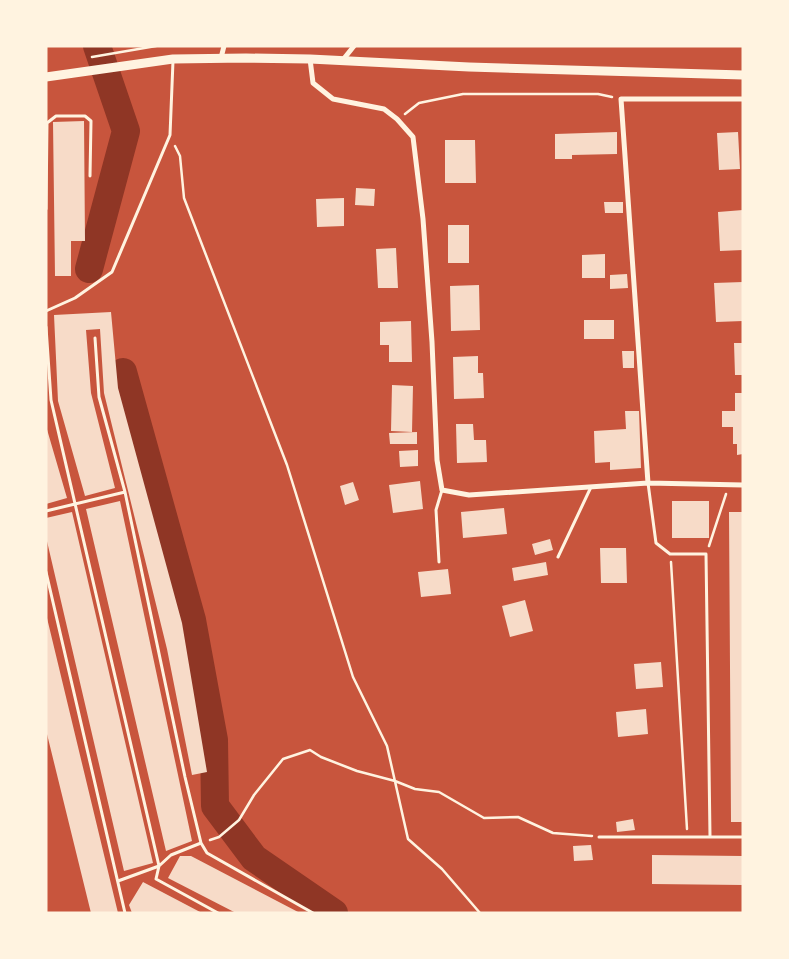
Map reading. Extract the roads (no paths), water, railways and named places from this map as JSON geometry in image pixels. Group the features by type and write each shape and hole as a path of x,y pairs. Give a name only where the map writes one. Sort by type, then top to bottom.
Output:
{"main road":[{"path":"46,77 174,59 310,59 469,68 743,75"}],"street":[{"path":"221,59 224,46"},
{"path":"342,61 354,46"},
{"path":"310,59 313,83 333,99 384,109 398,119 413,138 423,218 432,342 437,460 442,490 469,495 648,483 743,485"},
{"path":"648,483 622,99 743,99"}],"lane":[{"path":"46,310 74,298 112,272 170,135 174,59"},
{"path":"46,209 47,123 56,116 85,116 90,121 90,176"},
{"path":"46,327 52,400 160,866"},
{"path":"95,338 99,397 125,492 185,777 201,843 206,853 313,913"},
{"path":"648,483 656,543 670,554 706,554 710,836"},
{"path":"558,557 591,487"},
{"path":"439,562 436,510 442,490"},
{"path":"46,511 125,492"},
{"path":"46,572 125,913"},
{"path":"599,837 743,837"},
{"path":"201,843 170,855 160,866 156,879 218,913"},
{"path":"118,881 160,866"}],"waterway":[{"path":"89,269 126,131 97,46"},
{"path":"123,372 192,620 214,740 215,806 254,858 334,913"}]}
